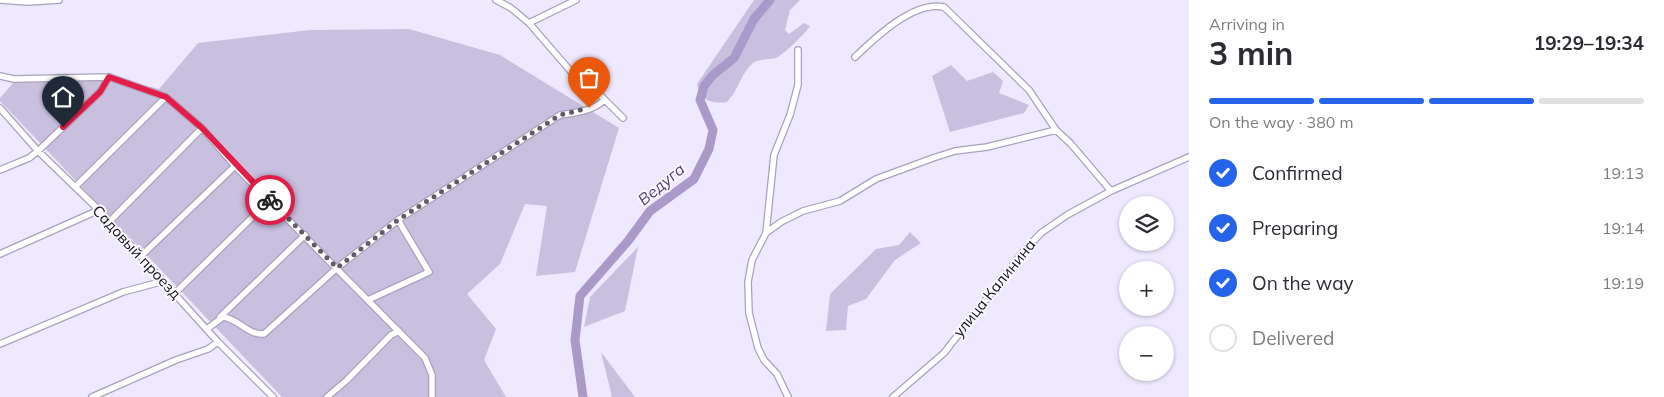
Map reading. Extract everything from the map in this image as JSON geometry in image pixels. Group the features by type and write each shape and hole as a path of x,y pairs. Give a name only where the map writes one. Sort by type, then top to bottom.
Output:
{"street":[{"path":"0,0 59,0"},
{"path":"496,0 505,3 529,23 574,75 593,88 623,118"},
{"path":"529,23 576,0"},
{"path":"854,57 883,31 915,8 927,5 944,7 1029,90 1056,130 1071,144 1111,191"},
{"path":"788,397 777,374 764,360 758,348 749,313 748,282 752,260 766,233 774,154 790,114 798,85 798,50"},
{"path":"0,76 14,79 109,77 166,97 202,128 235,166 425,358 432,375 432,397"},
{"path":"0,170 29,158 38,151 100,92 109,77"},
{"path":"75,187 166,97"},
{"path":"218,320 224,317 233,318 247,330 256,334 264,334 337,268 398,220 560,115 600,105 604,100"},
{"name":"Садовый проезд","path":"0,108 38,151 99,210 218,342 273,397"},
{"path":"109,222 202,128"},
{"path":"766,233 781,222 803,211 840,201 876,179 955,150 987,147 1056,130"},
{"name":"улица Калинина","path":"893,397 944,353 1032,241 1061,219 1111,191 1189,157"},
{"path":"141,256 235,166"},
{"path":"175,293 270,200"},
{"path":"0,254 99,210"},
{"path":"368,300 430,272 398,220"},
{"path":"207,329 305,235"},
{"path":"0,344 123,292 164,281"},
{"path":"327,397 347,380 391,335 399,331"},
{"path":"92,397 176,360 208,349 218,342"}],"shaded area":[{"path":"754,0 800,0 790,10 785,30 789,34 804,23 810,26 779,57 759,60 753,63 745,72 727,102 712,102 704,98 697,84"},
{"path":"409,29 500,55 619,128 575,272 536,276 547,206 525,204 500,264 467,294 496,329 484,360 506,397 282,397 0,101 0,98 14,82 97,74 159,89 198,43 310,30"},
{"path":"951,65 967,81 993,72 1003,81 999,93 1029,105 1024,113 950,132 932,76"},
{"path":"910,232 921,243 895,260 866,299 848,306 846,330 826,331 830,294 876,249 899,245"},
{"path":"638,247 625,311 584,327 590,297"},
{"path":"601,352 635,397 612,397"}],"waterway":[{"name":"Ведуга","path":"583,397 575,340 580,296 628,241 650,211 694,179 709,149 713,130 700,100 704,86 713,75 734,58 754,19 770,0"}],"way so far":[{"path":"270,200 337,268 398,220 560,115 589,108"}],"route":[{"path":"63,127 100,92 109,77 160,94 202,128 235,166 270,200"}]}
